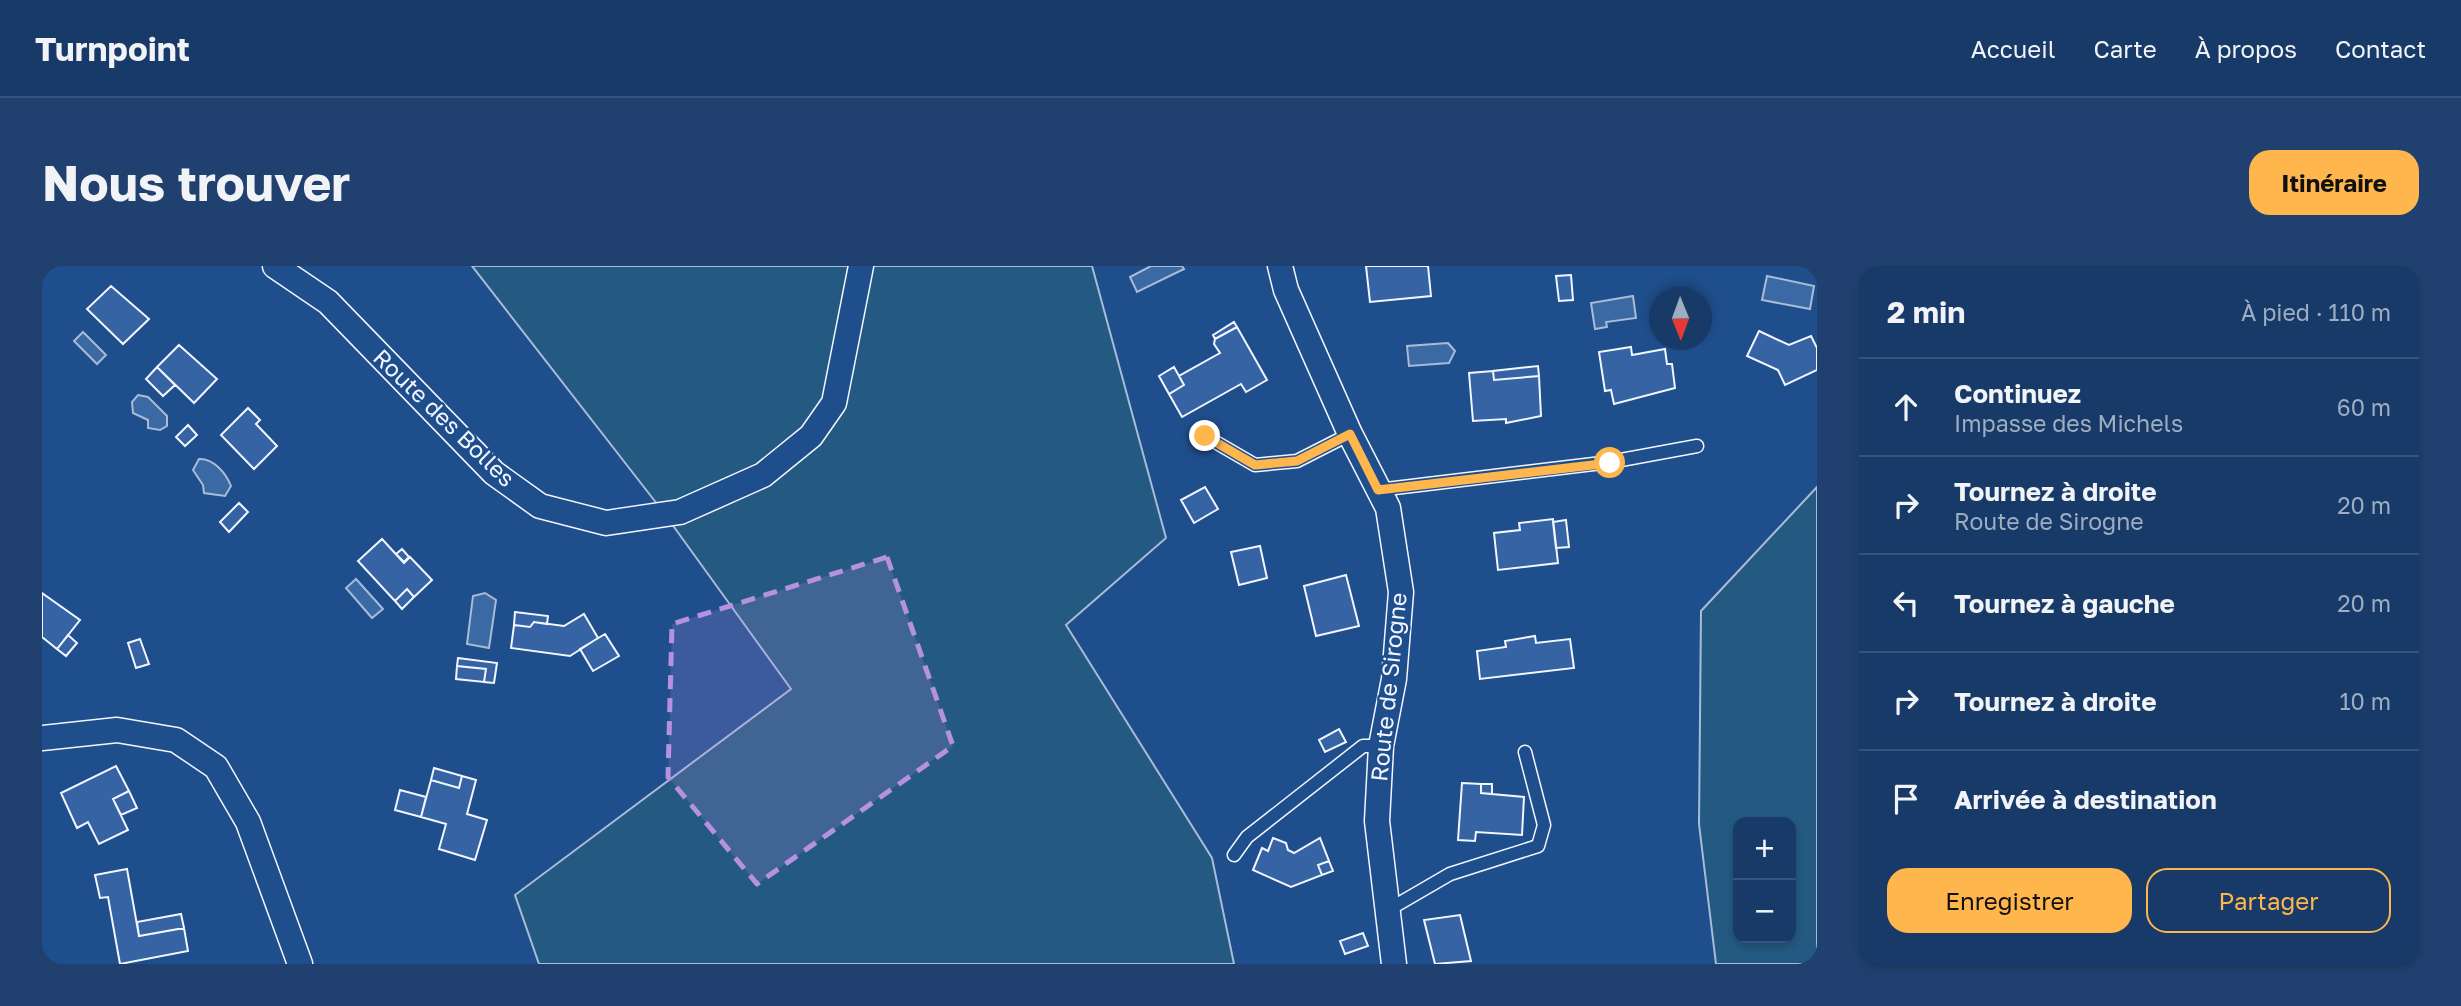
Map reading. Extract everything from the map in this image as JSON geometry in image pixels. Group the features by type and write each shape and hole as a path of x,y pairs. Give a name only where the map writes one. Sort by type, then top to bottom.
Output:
{"street":[{"name":"Route des Bolles","path":"275,266 328,302 494,473 540,506 606,523 680,512 763,475 811,436 834,403 861,266"},
{"name":"Route de Sirogne","path":"1277,270 1350,434 1388,508 1401,592 1394,679 1381,746 1377,821 1394,964"},
{"path":"42,738 117,730 176,740 216,767 248,822 300,964"}],"lane":[{"path":"1205,436 1255,465 1297,461 1350,434"},
{"path":"1378,490 1610,463 1697,446"},
{"path":"1234,855 1247,837 1363,746 1381,746"},
{"path":"1388,911 1450,874 1538,846 1544,825 1525,752"}],"highlighted area":[{"path":"887,557 953,746 757,884 668,777 672,624"}],"shaded area":[{"path":"472,266 1092,266 1166,538 1066,625 1212,858 1234,964 539,964 515,895 791,689 661,509"},
{"path":"1151,266 1182,266 1184,269 1137,292 1130,277"},
{"path":"1767,276 1814,286 1810,309 1762,300"},
{"path":"1633,296 1636,318 1606,322 1607,327 1595,329 1591,303"},
{"path":"83,332 106,355 97,364 74,341"},
{"path":"1448,343 1455,351 1449,363 1409,366 1407,346"},
{"path":"138,395 148,397 167,416 167,426 160,430 148,428 148,420 133,413 132,402"},
{"path":"199,459 214,464 226,476 231,486 225,496 204,493 203,485 193,470"},
{"path":"1817,487 1817,964 1716,964 1699,824 1701,611"},
{"path":"356,579 383,609 372,618 346,588"},
{"path":"485,593 496,600 489,648 467,644 473,596"}],"building":[{"path":"1366,266 1428,266 1431,296 1370,302"},
{"path":"1571,275 1573,300 1559,301 1556,276"},
{"path":"111,286 149,319 123,344 87,309"},
{"path":"1234,322 1237,327 1215,339 1213,335"},
{"path":"1237,327 1267,380 1246,392 1241,384 1182,417 1169,394 1184,385 1179,376 1220,353 1214,344 1215,339"},
{"path":"1759,331 1789,345 1811,336 1817,348 1817,370 1785,385 1778,370 1747,356"},
{"path":"179,345 217,379 194,403 157,367"},
{"path":"1631,347 1632,355 1665,350 1667,364 1672,364 1675,388 1614,404 1611,390 1605,391 1599,352"},
{"path":"1538,366 1539,376 1494,380 1493,371"},
{"path":"157,367 175,385 163,396 146,379"},
{"path":"1174,367 1184,385 1169,394 1159,376"},
{"path":"1493,371 1494,380 1539,376 1541,416 1506,423 1506,419 1473,421 1469,373"},
{"path":"248,408 260,420 256,424 277,446 254,469 221,435"},
{"path":"188,425 197,435 185,446 176,437"},
{"path":"1205,487 1218,509 1194,523 1181,500"},
{"path":"239,503 248,512 229,532 220,522"},
{"path":"1553,519 1558,563 1498,570 1494,533 1520,530 1519,523"},
{"path":"1566,520 1569,547 1556,548 1553,522"},
{"path":"382,539 404,563 410,557 432,580 414,597 407,589 395,601 358,561"},
{"path":"1260,546 1267,578 1239,585 1231,552"},
{"path":"402,549 409,557 404,562 396,554"},
{"path":"1346,575 1359,626 1316,636 1304,586"},
{"path":"407,589 414,597 402,609 395,601"},
{"path":"42,593 80,620 57,649 42,637"},
{"path":"515,612 548,616 547,624 534,622 530,627 514,625"},
{"path":"584,614 598,638 570,656 511,648 514,625 530,627 534,622 564,626"},
{"path":"605,634 619,656 593,671 580,649"},
{"path":"68,635 77,643 66,656 57,649"},
{"path":"1535,636 1536,643 1570,639 1574,668 1480,679 1477,651 1506,647 1505,641"},
{"path":"140,639 149,664 136,668 128,643"},
{"path":"458,658 497,663 494,683 484,682 486,669 457,666"},
{"path":"457,666 486,669 484,682 456,679"},
{"path":"1339,729 1346,742 1325,752 1319,740"},
{"path":"116,766 129,791 113,799 128,830 99,844 88,822 77,828 61,793"},
{"path":"434,768 462,776 459,788 431,780"},
{"path":"462,776 476,780 467,814 487,820 475,860 439,849 446,824 421,817 431,780 459,788"},
{"path":"1462,783 1481,784 1481,793 1524,797 1522,835 1476,832 1475,841 1458,840"},
{"path":"1481,784 1492,784 1492,794 1481,793"},
{"path":"400,790 426,797 421,817 395,810"},
{"path":"129,791 137,808 121,815 113,799"},
{"path":"1273,838 1286,843 1288,850 1294,853 1320,838 1329,861 1318,865 1322,875 1291,887 1253,870 1262,848 1268,851"},
{"path":"1329,861 1333,871 1322,875 1318,865"},
{"path":"127,869 139,936 184,928 188,951 120,964 108,897 100,898 95,875"},
{"path":"181,914 184,928 139,936 137,922"},
{"path":"1460,915 1471,961 1435,964 1424,920"},
{"path":"1363,933 1368,946 1345,954 1340,941"}],"route":[{"path":"1205,436 1255,465 1297,461 1350,434 1378,490 1610,463"}]}
